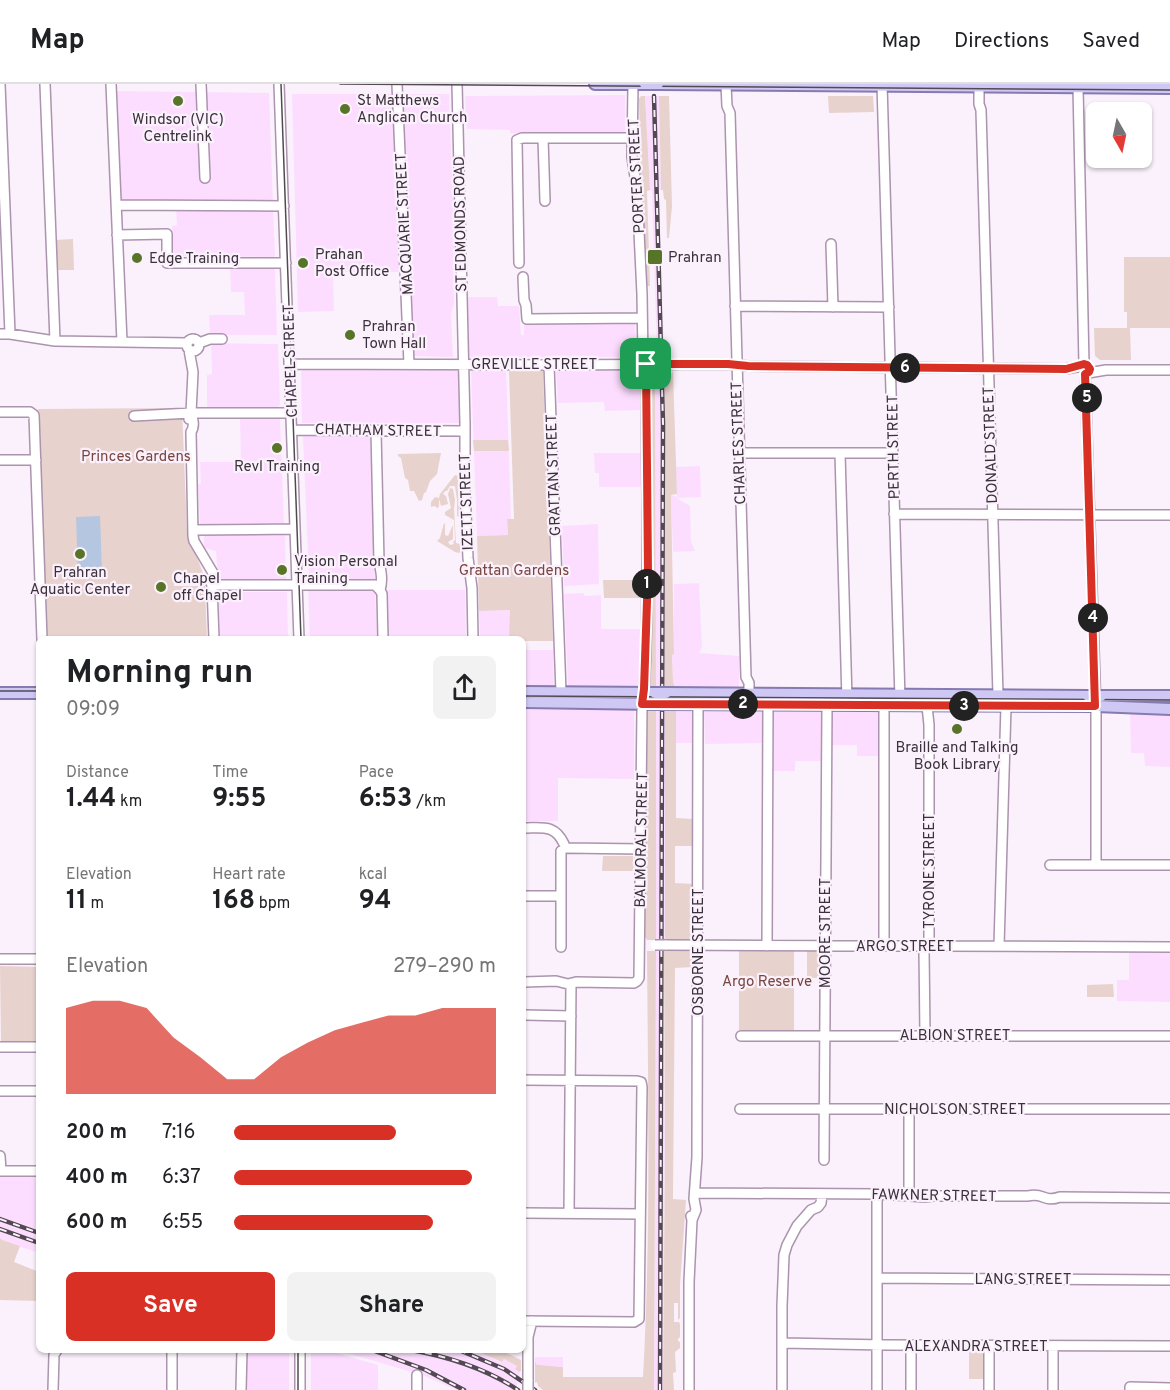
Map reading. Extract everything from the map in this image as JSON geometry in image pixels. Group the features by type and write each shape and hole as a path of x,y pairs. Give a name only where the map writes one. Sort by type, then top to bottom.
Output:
{"main road":[{"path":"595,84 1170,88"},
{"path":"526,692 653,698 698,704 827,706 1006,706 1170,696"},
{"path":"0,693 36,693"},
{"path":"526,702 749,694 847,697 998,695 1095,700 1170,708"}],"street":[{"path":"0,84 5,334 55,341 194,346 210,339 222,339"},
{"path":"45,84 55,341"},
{"path":"111,84 122,342"},
{"path":"201,84 205,178"},
{"name":"CHAPEL STREET","path":"279,84 299,636"},
{"name":"MACQUARIE STREET","path":"398,84 409,364"},
{"name":"ST EDMONDS ROAD","path":"457,84 463,364"},
{"name":"PORTER STREET","path":"633,84 632,157 637,190 643,360 646,364 648,572 653,698"},
{"name":"CHARLES STREET","path":"733,85 727,106 730,113 740,498 746,677 749,694"},
{"name":"PERTH STREET","path":"882,85 900,697"},
{"name":"DONALD STREET","path":"979,87 998,695"},
{"path":"1078,87 1095,700 1096,865"},
{"path":"519,263 516,141 520,138 633,138"},
{"path":"543,138 545,201"},
{"path":"116,205 284,206"},
{"path":"117,235 167,234 167,263 286,263"},
{"path":"831,244 833,307"},
{"path":"523,277 527,319 642,318"},
{"path":"735,306 889,307"},
{"path":"194,346 197,365 194,372 189,420 194,517 192,523 195,530 194,541 214,576 212,585 214,636"},
{"name":"GREVILLE STREET","path":"290,364 646,364 1170,370"},
{"name":"IZETT STREET","path":"463,364 466,524 472,588 473,636"},
{"name":"GRATTAN STREET","path":"549,365 561,692"},
{"path":"0,412 34,414 42,636"},
{"path":"134,416 191,413 291,413"},
{"name":"CHATHAM STREET","path":"292,430 465,431"},
{"path":"376,431 379,555 382,574 382,584 379,589"},
{"path":"739,453 892,453"},
{"path":"840,453 847,697"},
{"path":"0,460 36,460"},
{"path":"894,514 1170,515"},
{"path":"195,530 296,529"},
{"path":"212,585 372,585 379,589 382,596 383,636"},
{"name":"BALMORAL STREET","path":"571,984 576,982 634,983 639,978 641,849 653,698"},
{"name":"OSBORNE STREET","path":"689,1390 689,1282 692,1220 690,1209 695,1196 697,1157 698,704"},
{"path":"767,946 768,704"},
{"path":"884,946 885,705"},
{"name":"MOORE STREET","path":"824,1160 827,706"},
{"name":"TYRONE STREET","path":"925,1035 924,950 929,942 929,725 927,706"},
{"path":"999,946 1006,706"},
{"path":"526,828 553,830 559,834 564,848 561,947"},
{"path":"564,848 641,849"},
{"path":"1050,865 1170,865"},
{"path":"526,896 561,896"},
{"name":"ARGO STREET","path":"639,945 1170,947"},
{"path":"0,959 36,959"},
{"path":"526,982 556,981 571,984 570,1213"},
{"path":"526,1015 571,1016"},
{"name":"ALBION STREET","path":"741,1036 1170,1035"},
{"path":"0,1047 36,1047"},
{"path":"526,1080 637,1081 640,1082 642,1088 639,1320 634,1322 528,1321 528,1385"},
{"path":"2,1093 36,1091"},
{"name":"NICHOLSON STREET","path":"740,1109 1170,1109"},
{"path":"909,1109 909,1196"},
{"path":"0,1156 0,1171 36,1171"},
{"path":"782,1390 784,1255 792,1235 811,1210 817,1194"},
{"path":"877,1194 877,1390"},
{"name":"FAWKNER STREET","path":"695,1196 877,1194 926,1197 1038,1195 1048,1200 1060,1197 1170,1198"},
{"path":"526,1213 640,1214"},
{"name":"LANG STREET","path":"877,1278 1170,1280"},
{"name":"ALEXANDRA STREET","path":"783,1343 1170,1346"},
{"path":"911,1345 911,1390"},
{"path":"989,1346 989,1390"},
{"path":"1053,1346 1053,1390"},
{"path":"53,1390 55,1353"},
{"path":"172,1353 172,1390"},
{"path":"241,1390 242,1353"},
{"path":"300,1353 300,1390"},
{"path":"417,1375 417,1390"},
{"path":"1130,1390 1130,1387 1170,1388"}],"shaded area":[{"path":"116,91 269,93 273,203 122,201 120,199"},
{"path":"292,94 395,94 402,272 333,272 334,311 298,312"},
{"path":"403,94 449,94 455,256 453,256 454,305 451,313 453,357 414,356"},
{"path":"625,95 625,133 510,133 510,130 467,129 465,96"},
{"path":"645,96 659,96 661,190 659,190 664,354 657,354 652,191 650,190"},
{"path":"176,209 273,209 275,256 173,256 172,226 177,225"},
{"path":"230,268 275,268 277,335 210,335 209,315 245,315 244,292 231,292"},
{"path":"466,297 497,297 498,306 519,306 521,335 524,335 524,321 635,322 636,355 634,357 471,357 468,355"},
{"path":"211,343 278,344 280,405 278,407 207,407 207,375 212,374"},
{"path":"473,369 506,369 511,519 507,520 508,535 477,536 471,371"},
{"path":"458,370 459,423 302,423 301,371"},
{"path":"556,370 640,370 641,410 605,411 604,402 558,403"},
{"path":"665,374 665,687 656,687 655,375"},
{"path":"240,419 280,420 284,523 200,524 198,484 201,483 200,462 241,462"},
{"path":"303,436 370,436 375,579 309,579"},
{"path":"594,453 642,453 643,487 599,487 599,473 595,473"},
{"path":"700,466 701,497 677,498 690,506 691,541 695,551 673,552 671,495 677,497 676,467"},
{"path":"598,524 599,584 564,586 562,526"},
{"path":"204,534 285,534 286,579 218,579 216,551 204,548"},
{"path":"699,583 702,647 699,653 739,656 739,688 675,688 672,654 674,654 674,584"},
{"path":"308,589 375,590 377,636 310,636"},
{"path":"465,590 466,636 388,636 386,591"},
{"path":"218,592 287,592 288,636 220,636"},
{"path":"583,593 585,596 601,595 601,629 641,629 640,684 636,688 568,687 564,594"},
{"path":"510,610 511,636 480,636 479,611"},
{"path":"526,650 553,650 554,687 526,687"},
{"path":"526,709 634,710 634,779 558,778 558,821 526,821"},
{"path":"656,710 665,710 665,940 656,940"},
{"path":"676,710 690,710 693,714 693,743 676,743"},
{"path":"706,710 763,712 762,743 705,744 704,712"},
{"path":"772,711 821,711 821,761 795,761 795,771 771,771"},
{"path":"832,711 880,711 880,756 857,756 857,745 832,745"},
{"path":"1130,713 1170,716 1170,767 1145,766 1144,753 1131,753"},
{"path":"656,951 664,951 663,1390 654,1390"},
{"path":"1129,951 1170,951 1170,1002 1117,1001 1117,980 1129,980"},
{"path":"0,1177 36,1177 36,1252 0,1240"},
{"path":"244,1353 289,1353 289,1390 244,1390"},
{"path":"311,1353 336,1353 378,1365 378,1390 311,1390"},
{"path":"347,1353 481,1353 501,1362 504,1359 517,1366 515,1369 520,1373 516,1390 457,1390 422,1375"},
{"path":"535,1357 563,1357 563,1367 536,1365"}],"green space":[{"path":"645,96 650,190 647,191 650,286 646,286 641,187 639,99"},
{"path":"659,96 669,96 672,206 669,238 667,238 666,200 661,190"},
{"path":"828,96 873,96 874,112 829,113"},
{"path":"73,239 74,270 56,270 55,240"},
{"path":"1124,257 1170,257 1170,328 1130,328 1131,360 1100,360 1095,356 1094,328 1127,328 1127,312 1124,312"},
{"name":"Grattan Gardens","path":"509,371 543,371 553,641 526,641 526,636 509,636 510,610 479,611 477,536 508,535 507,519 514,519"},
{"path":"673,371 677,494 671,495 674,654 672,655 675,687 665,687 665,374 671,374"},
{"path":"650,374 655,375 656,687 648,687"},
{"name":"Princes Gardens","path":"182,408 187,531 203,573 174,573 174,586 205,586 207,636 45,636 38,409"},
{"path":"473,440 508,440 509,451 474,451"},
{"path":"441,453 437,474 430,481 422,500 419,501 414,491 410,491 398,454"},
{"path":"455,475 458,476 459,517 457,516 455,486 450,486 443,494 448,504 441,506 439,499 439,507 431,507 431,502 435,497 439,498"},
{"path":"450,488 453,489 455,500 456,543 460,544 459,553 437,541 444,523 445,535 448,536 453,525 453,539 448,542 450,545 454,544 455,540 454,520 445,515 445,512 451,508 448,494"},
{"path":"603,580 643,580 642,598 604,598"},
{"path":"647,710 656,710 656,940 647,940 645,937"},
{"path":"665,710 676,710 676,818 693,819 693,846 675,846 675,883 693,884 692,940 665,940"},
{"path":"603,856 633,856 634,871 602,871"},
{"path":"647,951 656,951 654,1390 543,1390 537,1382 535,1383 535,1362 537,1365 563,1367 563,1377 643,1377 648,1217"},
{"path":"664,951 693,953 693,967 675,968 673,1199 686,1200 680,1318 678,1320 678,1303 674,1303 674,1322 680,1324 678,1341 680,1348 675,1352 674,1390 663,1390"},
{"name":"Argo Reserve","path":"739,951 794,951 794,1030 739,1030"},
{"path":"807,951 820,951 820,978 807,978"},
{"path":"0,966 36,967 36,1041 1,1041"},
{"path":"1113,984 1114,997 1087,997 1087,985"},
{"path":"0,1238 20,1246 14,1262 36,1271 36,1301 0,1300"},
{"path":"969,1351 983,1351 983,1379 969,1379"},
{"path":"481,1353 506,1353 521,1360 521,1371 519,1372 515,1369 517,1366 504,1359 502,1362"}],"water":[{"path":"100,516 102,572 78,573 76,517"}],"tram line":[{"path":"281,84 301,636"},
{"path":"340,84 1170,90"},
{"path":"0,691 36,691"},
{"path":"526,696 1170,700"},
{"path":"298,1353 298,1390"}],"railway":[{"path":"654,96 663,424 660,1390"},
{"path":"0,1219 36,1232"},
{"path":"0,1229 36,1242"},
{"path":"380,1353 426,1370 464,1390"},
{"path":"426,1353 467,1364 493,1375 518,1390"},
{"path":"466,1353 504,1369 535,1390"}],"place":[{"name":"Windsor (VIC) Centrelink","path":"178,101"},
{"name":"St Matthews Anglican Church","path":"345,109"},
{"name":"Prahran","path":"655,257"},
{"name":"Edge Training","path":"137,258"},
{"name":"Prahan Post Office","path":"303,263"},
{"name":"Prahran Town Hall","path":"350,335"},
{"name":"Revl Training","path":"277,448"},
{"name":"Prahran Aquatic Center","path":"80,554"},
{"name":"Vision Personal Training","path":"282,570"},
{"name":"Chapel off Chapel","path":"161,587"},
{"name":"Braille and Talking Book Library","path":"957,729"}],"route":[{"path":"646,364 1066,369 1084,364 1090,367 1089,372 1085,374 1095,706 642,704 648,572 646,364"}]}
